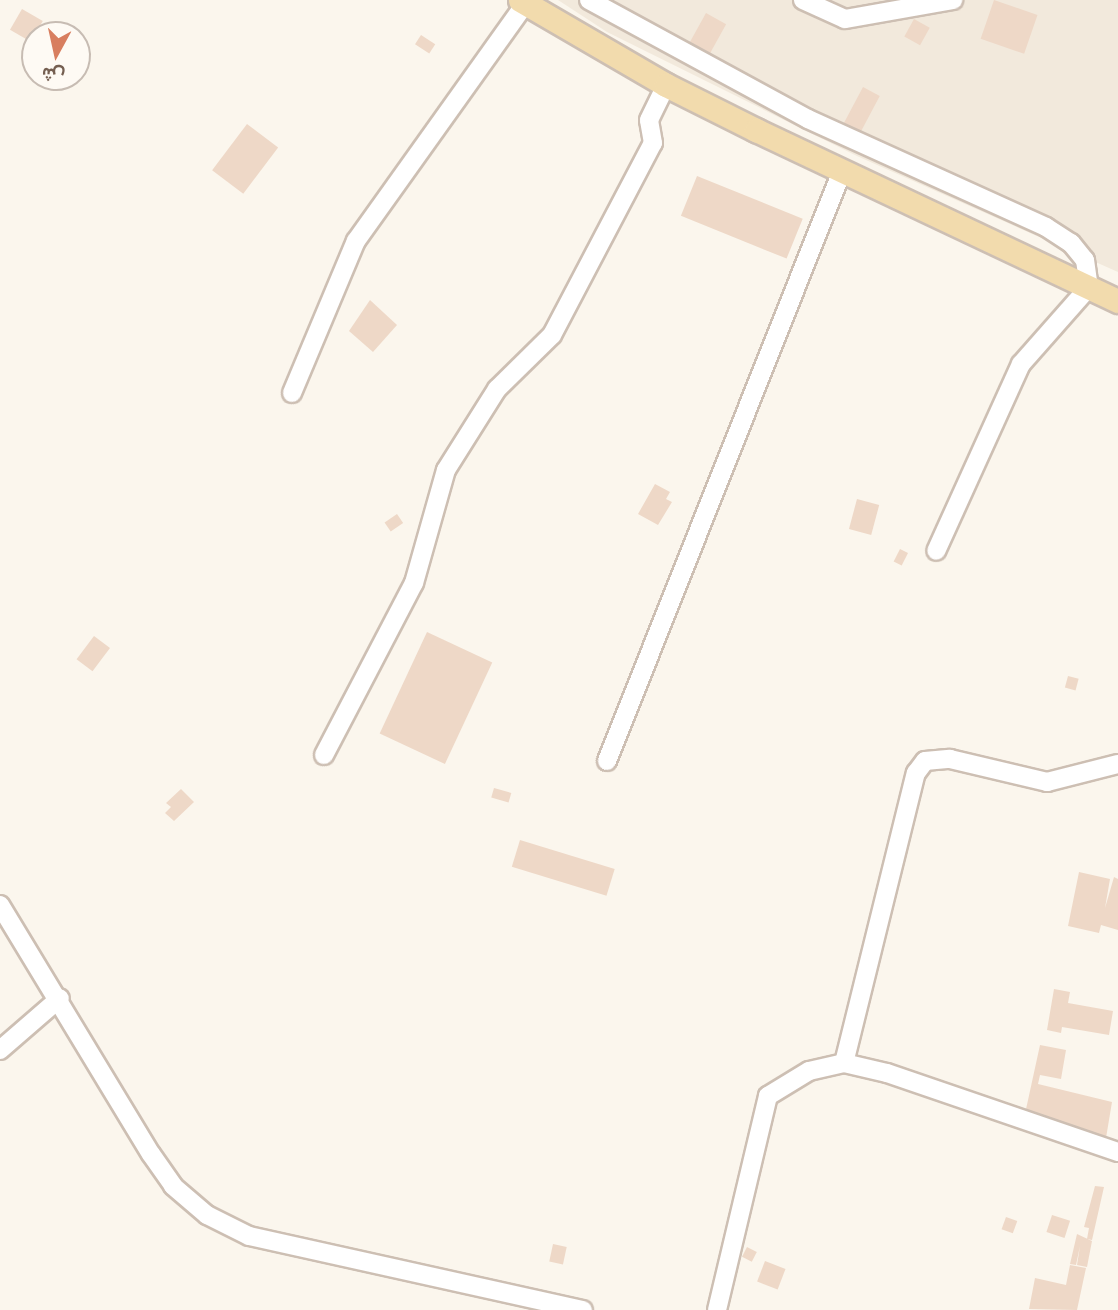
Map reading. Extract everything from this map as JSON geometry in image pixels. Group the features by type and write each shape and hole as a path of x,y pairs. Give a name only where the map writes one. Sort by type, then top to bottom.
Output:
{"main road":[{"path":"523,2 666,85 1118,301"}],"street":[{"path":"589,0 808,119 1046,227 1071,243 1085,260 1089,287 1021,364 936,551"},
{"path":"803,0 845,19 953,0"},
{"path":"292,393 356,241 523,2"},
{"path":"324,755 414,583 446,470 496,389 552,335 653,143 649,120 666,85"},
{"path":"607,761 842,171"},
{"path":"844,1063 916,773 925,761 950,759 1047,782 1118,764"},
{"path":"0,905 60,998 151,1154 173,1186 207,1215 249,1236 583,1310"},
{"path":"0,1050 60,998"},
{"path":"717,1310 768,1096 808,1071 844,1063 887,1073 1118,1152"}],"shaded area":[{"path":"558,0 1118,0 1118,272 857,156 607,32"}],"building":[{"path":"994,0 1037,15 1024,54 981,39"},
{"path":"22,9 43,21 21,21 21,36 10,30"},
{"path":"706,13 726,24 710,54 690,43"},
{"path":"914,19 930,28 920,45 904,36"},
{"path":"421,35 435,44 429,53 415,44"},
{"path":"863,87 880,96 860,134 843,125"},
{"path":"247,124 278,147 243,194 212,170"},
{"path":"697,176 803,219 787,259 681,216"},
{"path":"370,300 397,325 373,352 349,331"},
{"path":"655,484 670,492 666,499 672,502 658,525 638,514"},
{"path":"857,499 879,505 871,535 849,529"},
{"path":"397,514 403,523 391,532 385,522"},
{"path":"900,549 908,553 902,566 894,561"},
{"path":"427,632 492,662 445,764 380,734"},
{"path":"94,636 110,648 93,671 77,659"},
{"path":"1068,676 1079,679 1076,690 1065,688"},
{"path":"494,788 511,793 509,803 491,798"},
{"path":"181,789 194,802 174,821 165,813 171,807 166,803"},
{"path":"520,840 615,869 606,896 512,867"},
{"path":"1079,872 1110,879 1105,908 1114,877 1118,879 1118,930 1101,925 1099,933 1068,926"},
{"path":"1054,989 1070,992 1068,1003 1113,1011 1109,1035 1062,1027 1061,1033 1047,1030"},
{"path":"1040,1045 1066,1050 1061,1079 1040,1075 1038,1084 1112,1102 1106,1138 1023,1123"},
{"path":"1095,1186 1104,1187 1092,1240 1087,1239 1089,1228 1084,1227"},
{"path":"1052,1215 1070,1221 1065,1238 1046,1232"},
{"path":"1006,1217 1017,1221 1013,1233 1002,1229"},
{"path":"1077,1234 1092,1241 1087,1267 1077,1265 1080,1246 1076,1265 1070,1264"},
{"path":"553,1244 567,1247 563,1265 549,1262"},
{"path":"747,1247 757,1252 752,1262 742,1257"},
{"path":"765,1261 786,1269 778,1289 757,1282"},
{"path":"1070,1265 1086,1268 1077,1310 1029,1309 1035,1278 1066,1285"}]}
